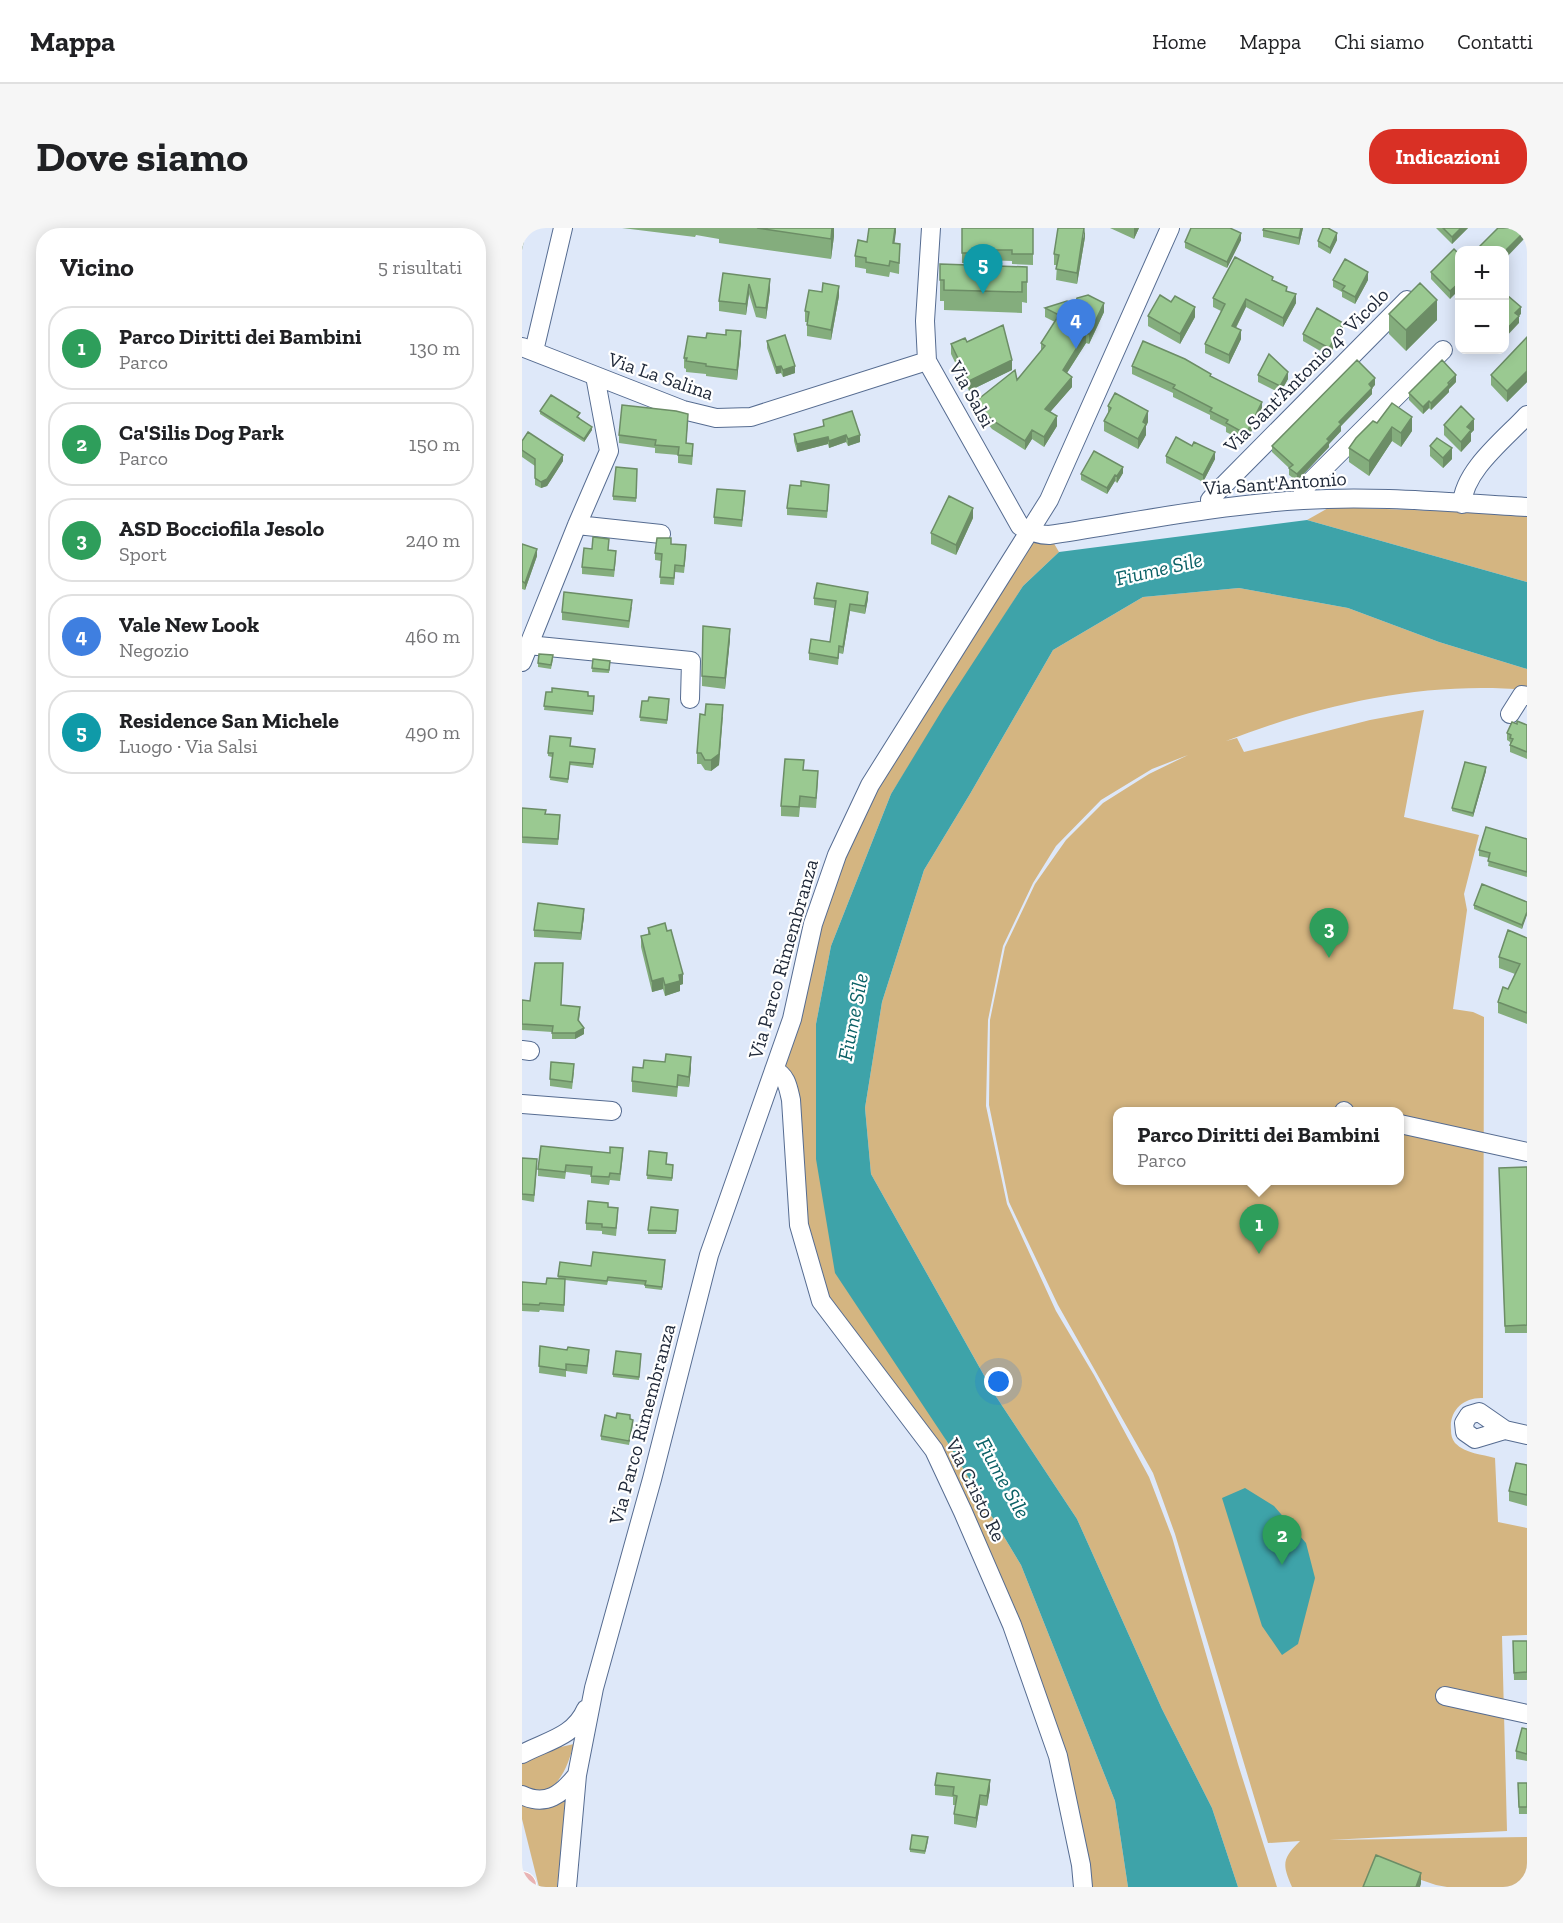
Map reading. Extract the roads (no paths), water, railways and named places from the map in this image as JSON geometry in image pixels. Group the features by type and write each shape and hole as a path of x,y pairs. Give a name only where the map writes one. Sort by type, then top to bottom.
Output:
{"street":[{"path":"528,349 563,228"},
{"name":"Via Salsi","path":"932,228 925,321 927,361 1020,526 1028,531"},
{"name":"Via Parco Rimembranza","path":"567,1887 577,1775 594,1688 652,1479 709,1255 792,1019 813,924 837,855 870,785 1049,500 1170,228"},
{"name":"Via Sant'Antonio 4° Vicolo","path":"1212,509 1210,500 1216,493 1415,292"},
{"name":"Via La Salina","path":"528,349 684,410 716,418 751,417 927,361"},
{"path":"1302,500 1303,491 1308,484 1443,350"},
{"path":"595,376 609,452 576,525 525,654 691,661 690,699"},
{"path":"1462,504 1465,486 1471,474 1527,415"},
{"name":"Via Sant'Antonio","path":"1028,531 1038,535 1049,535 1212,509 1302,500 1366,500 1527,507"},
{"path":"576,525 661,534"},
{"path":"1510,714 1522,695 1527,696"},
{"name":"Via Cristo Re","path":"774,1070 782,1074 788,1085 791,1100 799,1225 821,1301 934,1450 972,1533 1012,1624 1058,1756 1081,1865 1083,1887"},
{"path":"522,1104 612,1111"},
{"path":"1404,1125 1527,1152"},
{"path":"1505,1430 1527,1435"},
{"name":"Via Parco Rimembranza","path":"522,1754 562,1737 573,1729 582,1718 594,1688"},
{"path":"1445,1696 1527,1714"},
{"path":"522,1741 541,1744"},
{"path":"522,1795 532,1799 553,1798 577,1775"}],"water":[{"name":"Fiume Sile","path":"1307,520 1527,582 1527,669 1439,642 1348,608 1239,588 1143,597 1053,650 924,870 882,1002 865,1108 871,1174 995,1395 1077,1519 1162,1709 1212,1808 1238,1887 1128,1887 1115,1801 1021,1565 946,1440 835,1273 816,1159 816,1024 831,946 891,794 944,707 1023,586 1059,552"},
{"path":"1245,1488 1274,1506 1306,1543 1315,1578 1298,1644 1282,1655 1262,1626 1222,1498"}],"place":[{"name":"Residence San Michele","path":"983,294"},
{"name":"Vale New Look","path":"1076,349"},
{"name":"ASD Bocciofila Jesolo","path":"1329,958"},
{"name":"Parco Diritti dei Bambini","path":"1259,1254"},
{"name":"Ca'Silis Dog Park","path":"1282,1565"}]}
